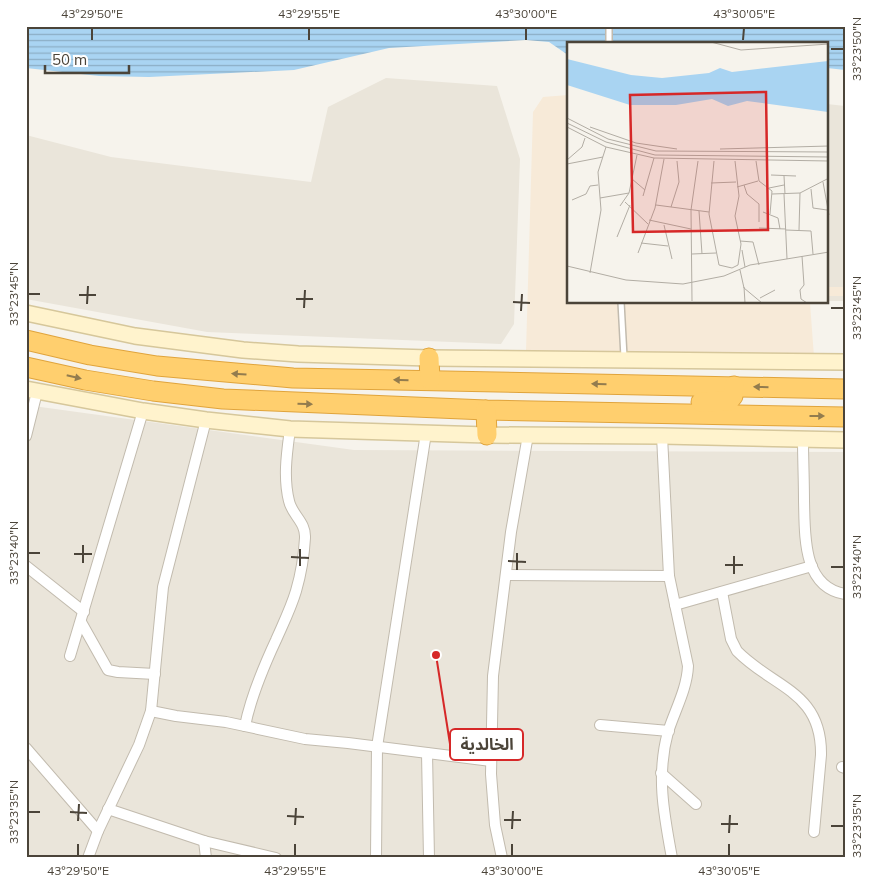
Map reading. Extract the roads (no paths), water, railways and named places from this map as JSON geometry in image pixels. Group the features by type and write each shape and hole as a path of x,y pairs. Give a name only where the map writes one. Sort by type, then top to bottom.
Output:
{"highway":[{"path":"26,340 157,366 292,378 845,389"},
{"path":"429,358 430,380"},
{"path":"26,367 144,390 223,399 486,410 845,417"},
{"path":"531,411 589,401 724,403 732,398 734,386"},
{"path":"774,416 773,405 776,400 782,398 845,398"},
{"path":"486,410 487,435"}],"main road":[{"path":"26,313 135,336 244,350 298,354 429,358 845,362"},
{"path":"31,391 143,411 290,429 528,436 662,436 845,440"}],"street":[{"path":"26,436 31,391"},
{"path":"70,656 143,411"},
{"path":"88,858 98,831 139,745 151,711 163,587 206,420"},
{"path":"246,726 249,708 256,687 296,591 301,568 305,536 304,528 293,511 287,493 286,461 290,429"},
{"path":"376,858 377,746 426,433"},
{"path":"502,858 496,825 491,761 493,676 506,575 528,436"},
{"path":"662,436 669,576 687,659 688,672 669,730 663,754 661,773 663,806 672,858"},
{"path":"803,439 806,548 812,566 829,589 845,594"},
{"path":"26,566 82,617 108,670 155,674"},
{"path":"675,605 812,566"},
{"path":"506,575 669,576"},
{"path":"722,592 731,639 737,651 801,700 815,720 820,737 821,755 814,832"},
{"path":"151,711 226,722 305,739 377,746 491,761"},
{"path":"600,725 669,730"},
{"path":"26,748 98,831"},
{"path":"427,753 429,858"},
{"path":"661,773 696,804"},
{"path":"108,809 204,841 276,858"},
{"path":"204,841 206,858"}],"lane":[{"path":"609,26 609,42"},
{"path":"621,304 624,360"}],"water":[{"path":"26,26 845,26 845,70 828,68 828,42 567,42 567,54 549,42 526,40 389,48 294,70 149,77 99,76 26,68"}],"place":[{"name":"الخالدية","path":"436,655"}]}
